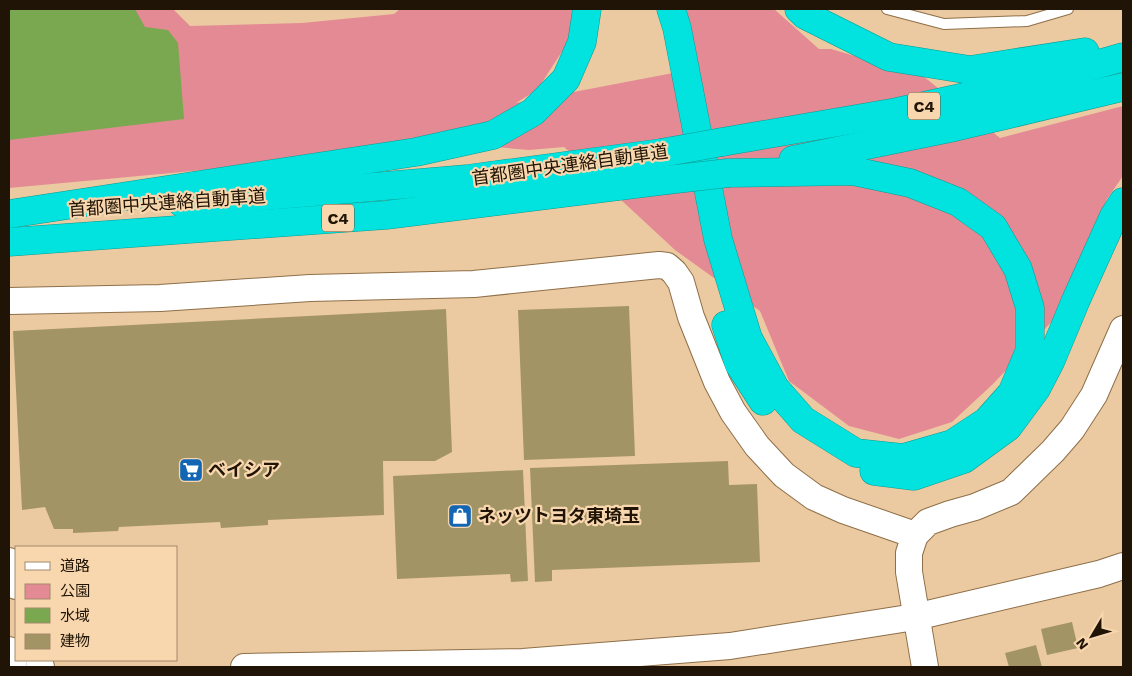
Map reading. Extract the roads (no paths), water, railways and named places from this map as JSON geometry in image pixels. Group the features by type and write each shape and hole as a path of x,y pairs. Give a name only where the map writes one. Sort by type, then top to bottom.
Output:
{"highway":[{"path":"9,214 416,152 493,135 533,112 566,79 582,42 587,9"},
{"path":"656,9 716,291 739,364 770,410 806,443 856,469 914,476 964,459 1008,427 1036,389 1051,360 1114,216 1123,202"},
{"path":"671,9 677,28 718,239 748,338 775,388 803,420 856,452 904,458 952,444 987,421 1012,393 1030,350 1030,308 1018,269 993,227 958,202 910,183 853,171 728,173"},
{"path":"798,9 805,15 889,56 970,70 1123,47"},
{"name":"首都圏中央連絡自動車道","path":"9,214 209,202 467,179 661,153 897,112 1050,78 1123,56"},
{"name":"首都圏中央連絡自動車道","path":"9,242 386,215 728,173 955,127 1123,87"}],"street":[{"path":"9,301 160,298 310,288 474,284 659,265 667,266 681,282 692,317 717,382 732,412 757,446 784,475 814,497 843,510 916,536"},
{"path":"925,667 909,572 910,552 916,536 928,522 975,507 1011,492 1053,451 1072,429 1094,395 1123,329"},
{"path":"9,561 15,582"},
{"path":"244,667 523,662 720,647 916,616 1099,574 1123,566"},
{"path":"9,650 14,667"}],"lane":[{"path":"887,9 944,24 1027,21 1068,9"}],"water":[{"path":"9,9 135,9 145,27 168,30 178,43 184,119 9,140"}],"place":[{"name":"ベイシア","path":"191,470"},
{"name":"ネッツトヨタ東埼玉","path":"460,516"}]}
